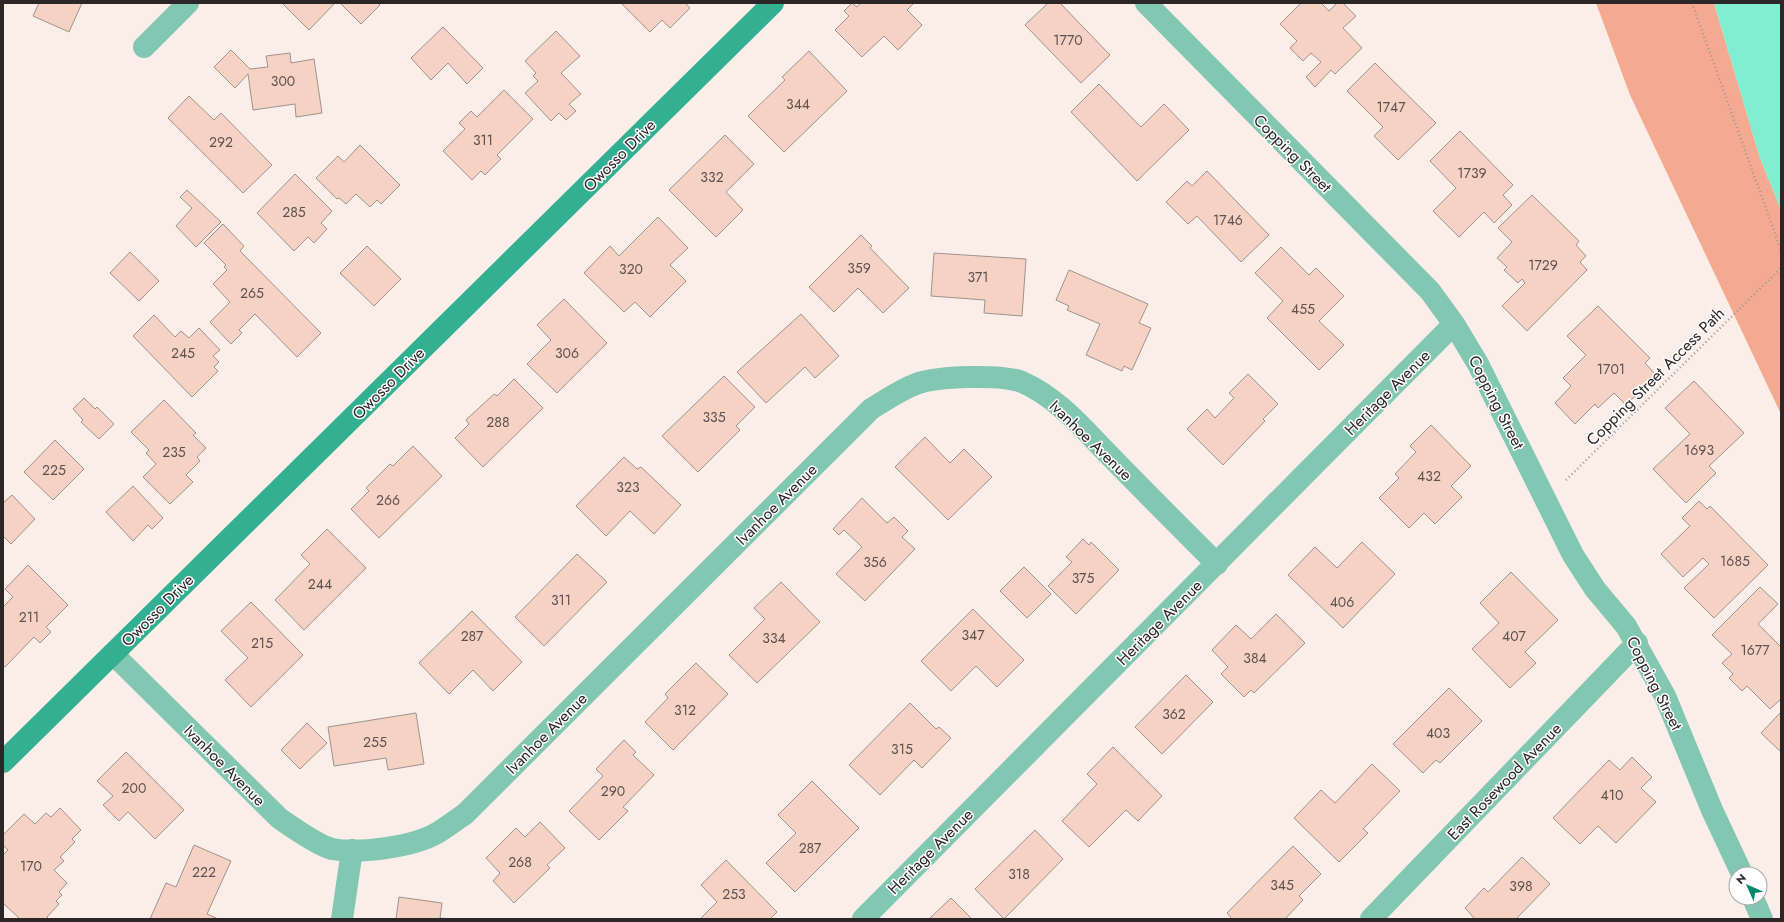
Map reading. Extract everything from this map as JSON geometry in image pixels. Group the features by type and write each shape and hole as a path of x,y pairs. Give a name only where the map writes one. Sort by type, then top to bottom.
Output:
{"street":[{"path":"144,47 188,3"},
{"name":"Owosso Drive","path":"3,762 773,3"},
{"name":"Copping Street","path":"1146,3 1430,291 1454,324 1485,377 1574,555 1595,589 1626,626 1637,643 1665,696 1712,810 1738,866"},
{"name":"Heritage Avenue","path":"863,919 1454,324"},
{"name":"Ivanhoe Avenue","path":"112,654 279,818 302,834 331,848 352,850 386,848 412,842 436,834 465,814 871,409 918,383 988,376 1020,382 1041,393 1069,415 1216,564"},
{"name":"East Rosewood Avenue","path":"1371,919 1637,643"},
{"path":"342,919 352,850"},
{"path":"1756,906 1762,919"}],"path":[{"path":"1692,3 1781,250"},
{"name":"Copping Street Access Path","path":"1546,500 1781,268"}],"shaded area":[{"path":"1596,3 1714,3 1760,158 1781,210 1781,414 1630,95"},
{"path":"1714,3 1781,3 1781,210 1760,158"}],"building":[{"path":"39,3 82,3 69,32 33,16"},
{"path":"282,3 335,3 309,30"},
{"path":"340,3 378,3 380,5 361,24"},
{"path":"621,3 685,3 690,8 670,28 662,20 650,32"},
{"path":"852,3 857,7 861,3 912,3 913,4 907,10 922,25 898,50 884,36 862,57 835,30 849,16 844,11"},
{"path":"1048,3 1060,3 1110,55 1081,83 1025,25"},
{"path":"1301,3 1321,3 1329,11 1337,3 1343,3 1356,16 1343,28 1362,48 1335,74 1331,70 1315,87 1306,77 1321,62 1311,53 1303,61 1290,48 1297,41 1280,24"},
{"path":"443,27 483,68 467,84 448,63 431,80 411,58"},
{"path":"556,31 580,56 561,73 581,94 569,104 576,111 566,120 559,113 551,121 525,93 538,81 533,76 536,73 525,61"},
{"path":"231,50 250,69 268,67 266,56 290,53 291,63 314,59 322,113 296,117 295,104 253,110 248,74 235,88 214,67"},
{"path":"809,51 847,91 784,152 748,116 785,80 782,77"},
{"path":"1375,63 1436,123 1398,160 1374,136 1383,127 1347,91"},
{"path":"1099,84 1141,127 1164,104 1189,130 1137,181 1071,112"},
{"path":"504,90 533,119 497,155 501,159 485,175 481,171 472,180 443,151 465,129 459,123 471,111 477,117"},
{"path":"189,96 214,120 221,113 272,165 243,193 168,118"},
{"path":"1460,131 1513,185 1503,195 1512,205 1494,223 1484,212 1459,237 1433,211 1456,188 1430,161"},
{"path":"725,135 754,164 726,192 743,210 716,237 669,190"},
{"path":"360,145 400,185 381,204 377,200 370,207 356,194 346,204 339,198 337,199 316,178 338,156 344,162"},
{"path":"1207,171 1269,235 1241,262 1197,216 1188,224 1166,202 1187,181 1192,186"},
{"path":"295,174 332,211 321,223 327,229 314,243 308,237 294,251 257,213"},
{"path":"187,190 221,222 196,247 176,226 192,208 180,197"},
{"path":"1532,195 1579,241 1576,245 1586,256 1580,262 1587,270 1527,331 1502,306 1525,283 1522,279 1518,283 1504,270 1507,267 1497,258 1512,242 1498,228"},
{"path":"658,217 688,248 670,265 686,281 650,317 635,302 624,312 584,273 610,246 619,256"},
{"path":"223,224 244,246 240,251 321,333 297,357 255,314 239,330 242,333 231,344 210,322 230,302 213,284 227,270 224,267 226,265 204,243"},
{"path":"861,235 872,246 870,248 909,288 883,313 858,288 834,312 809,287"},
{"path":"367,246 401,279 374,306 340,273"},
{"path":"1281,247 1309,275 1316,268 1344,296 1319,321 1344,345 1319,370 1267,318 1283,301 1255,273"},
{"path":"130,252 159,281 139,301 110,273"},
{"path":"934,253 1026,259 1022,316 984,313 985,300 931,296"},
{"path":"1069,270 1148,304 1139,323 1151,328 1132,370 1124,366 1122,371 1086,355 1100,324 1067,310 1069,306 1056,300"},
{"path":"564,299 607,343 557,393 527,364 551,340 537,325"},
{"path":"1598,306 1650,358 1645,363 1656,375 1626,405 1614,393 1598,408 1595,404 1575,424 1555,403 1571,386 1563,378 1586,355 1567,336"},
{"path":"801,314 839,356 815,378 805,367 766,403 737,372"},
{"path":"154,315 175,337 181,331 189,338 199,328 220,350 213,356 219,362 214,367 218,371 192,397 133,336"},
{"path":"1248,374 1278,404 1263,419 1265,421 1223,465 1187,429 1207,409 1215,418 1234,398 1229,393"},
{"path":"724,376 755,407 736,426 740,430 698,472 662,436"},
{"path":"514,379 543,408 483,467 455,438 469,424 466,420 494,394 497,396"},
{"path":"1694,381 1744,433 1709,466 1716,473 1686,503 1653,469 1690,434 1665,408"},
{"path":"84,398 95,409 97,407 114,424 99,439 81,422 83,420 73,409"},
{"path":"164,400 196,433 193,435 206,448 197,457 200,461 186,475 193,482 170,504 143,477 156,464 146,453 149,450 131,432"},
{"path":"1431,425 1471,466 1451,486 1462,497 1435,524 1424,513 1409,528 1379,498 1399,478 1395,474 1416,452 1410,446"},
{"path":"925,437 950,463 964,449 992,477 948,520 895,467"},
{"path":"55,440 84,469 53,500 24,472"},
{"path":"413,446 442,476 379,538 351,509 369,491 366,488 390,464 393,466"},
{"path":"624,457 637,469 641,467 681,505 654,534 630,511 606,536 576,506"},
{"path":"133,486 163,518 152,529 148,525 133,541 106,512"},
{"path":"12,495 35,519 11,544 3,536 3,503"},
{"path":"862,498 887,523 894,517 908,531 902,537 915,549 865,601 836,574 862,547 844,530 839,535 833,529"},
{"path":"1699,501 1707,509 1710,506 1768,565 1714,618 1684,588 1709,564 1703,558 1683,577 1661,554 1690,526 1682,518"},
{"path":"327,529 366,568 304,630 275,600 310,564 301,555"},
{"path":"1083,539 1089,545 1091,542 1119,570 1076,614 1048,586 1072,562 1066,557"},
{"path":"1362,542 1395,574 1343,628 1288,575 1315,547 1337,568"},
{"path":"577,554 607,582 544,646 515,617"},
{"path":"28,565 68,605 46,627 51,632 40,643 34,637 5,667 3,666 3,607 13,597 5,589"},
{"path":"1024,567 1051,594 1027,618 1000,591"},
{"path":"1511,572 1558,620 1525,652 1536,663 1510,688 1472,649 1499,623 1480,603"},
{"path":"781,582 820,622 757,683 729,655 765,619 754,608"},
{"path":"1760,587 1778,604 1758,624 1781,647 1781,699 1770,709 1747,686 1742,691 1729,678 1733,674 1722,663 1732,654 1712,635"},
{"path":"251,602 303,655 251,707 225,680 248,658 221,631"},
{"path":"973,609 1024,660 997,687 976,666 951,691 921,661"},
{"path":"472,611 522,662 493,691 473,670 449,694 419,663"},
{"path":"1276,614 1305,643 1254,693 1251,690 1244,697 1221,674 1228,667 1212,650 1236,625 1251,639"},
{"path":"696,663 728,694 673,750 645,722 668,698 665,694"},
{"path":"1186,675 1213,702 1162,754 1135,727"},
{"path":"1449,688 1482,721 1440,763 1436,760 1423,773 1393,744"},
{"path":"910,703 936,729 939,727 951,738 922,768 914,760 880,795 849,765"},
{"path":"1781,712 1781,752 1761,733"},
{"path":"416,713 424,764 388,770 386,758 334,766 328,727"},
{"path":"307,723 327,743 300,769 281,750"},
{"path":"624,740 636,752 633,755 654,775 623,807 628,811 599,840 569,811 603,776 596,769"},
{"path":"1113,747 1162,796 1138,821 1126,810 1089,847 1062,821 1097,784 1087,774"},
{"path":"126,752 184,810 155,839 128,812 119,821 103,805 113,796 97,781"},
{"path":"1632,757 1652,777 1641,788 1656,802 1616,843 1598,826 1580,844 1553,818 1609,760 1620,770"},
{"path":"1372,764 1400,791 1363,829 1368,833 1339,862 1294,818 1321,790 1335,803"},
{"path":"812,781 859,828 795,892 766,863 796,833 778,815"},
{"path":"60,808 81,830 72,839 75,842 60,857 64,861 54,870 67,883 59,892 62,895 56,901 59,904 47,917 49,919 20,919 3,903 3,855 8,850 3,845 3,835 24,814 35,824 46,813 51,817"},
{"path":"540,822 565,848 547,865 550,868 514,903 493,881 500,873 486,858 516,828 525,837"},
{"path":"1035,830 1063,859 1004,919 975,889"},
{"path":"194,845 231,861 207,914 218,919 150,919 166,883 176,887"},
{"path":"1293,846 1321,874 1299,896 1303,900 1285,919 1232,919 1227,913"},
{"path":"1522,857 1550,884 1516,919 1475,919 1465,908 1484,888 1488,892"},
{"path":"726,860 777,912 770,919 700,919 717,902 701,885"},
{"path":"399,897 442,903 440,918 451,919 396,919"},
{"path":"951,898 972,919 929,919"}]}
